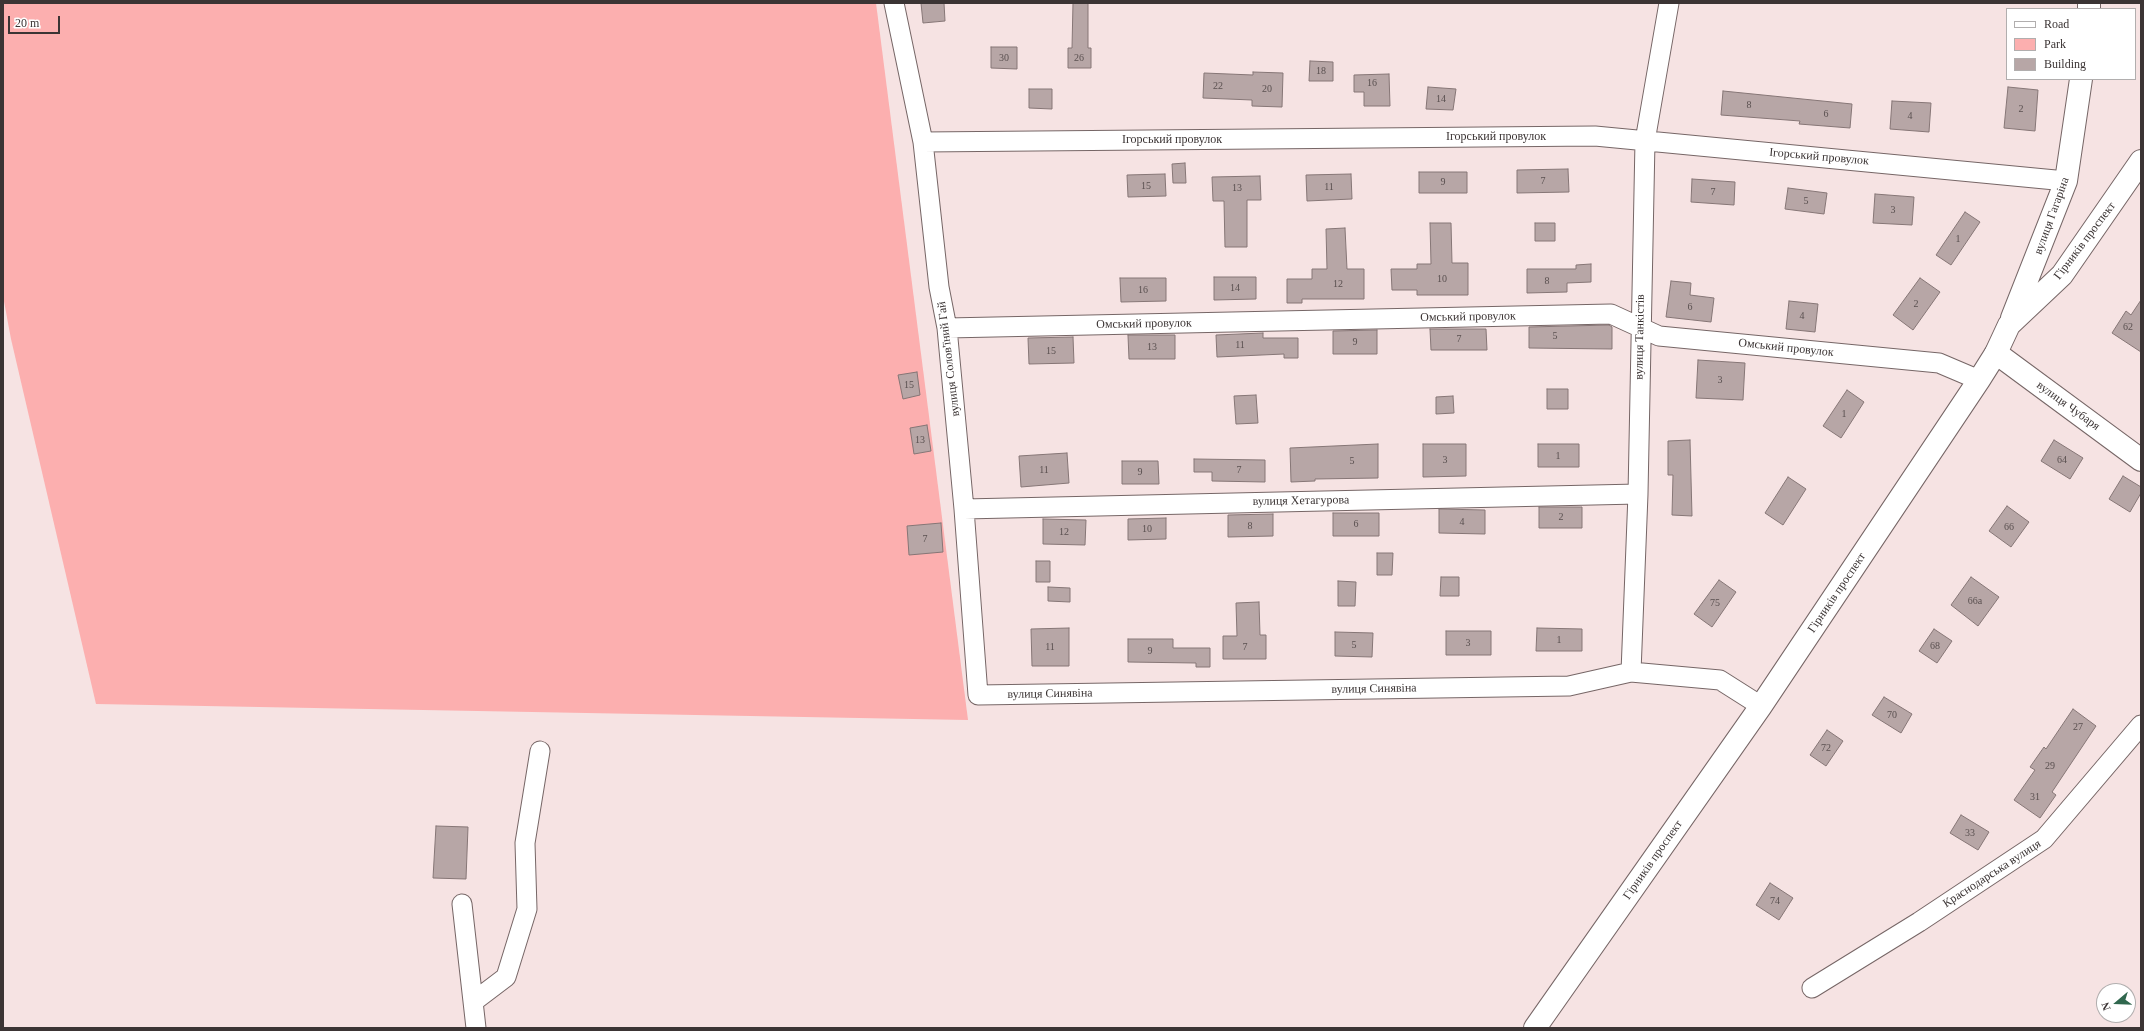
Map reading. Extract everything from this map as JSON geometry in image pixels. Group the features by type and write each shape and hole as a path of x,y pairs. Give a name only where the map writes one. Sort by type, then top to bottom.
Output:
{"main road":[{"name":"вулиця Гагаріна","path":"2009,325 2066,181 2081,80"},
{"name":"Гірників проспект","path":"1535,1028 1761,706 1979,380 1996,353 2009,325 2062,275 2141,161"},
{"name":"вулиця Чубаря","path":"1996,353 2141,460"}],"street":[{"name":"вулиця Солов'їний Гай","path":"894,3 923,142 940,287 948,328 964,509 978,695"},
{"name":"вулиця Танкістів","path":"1631,672 1638,494 1640,327 1645,141 1669,3"},
{"name":"Ігорський провулок","path":"923,142 1595,136 2066,181"},
{"name":"Омський провулок","path":"948,328 1611,314 1659,336 1939,364 1979,380"},
{"name":"вулиця Хетагурова","path":"964,509 1638,494"},
{"name":"вулиця Синявіна","path":"978,695 1569,686 1631,672 1720,680 1761,706"},
{"name":"Краснодарська вулиця","path":"1812,988 1919,922 2044,840 2141,725"},
{"path":"473,1002 506,977 527,909 525,844 540,751"},
{"path":"462,904 476,1028"}],"green space":[{"path":"3,3 876,3 968,720 96,704 11,339 3,296"}],"building":[{"path":"921,3 944,3 945,21 923,23"},
{"path":"1073,3 1088,3 1088,48 1091,48 1091,68 1068,68 1068,48 1072,48"},
{"path":"991,47 1017,47 1017,69 991,68"},
{"path":"1310,61 1333,62 1333,81 1309,81"},
{"path":"1253,72 1283,73 1282,107 1252,106 1252,100 1203,98 1204,73 1253,75"},
{"path":"1389,74 1390,106 1364,106 1364,92 1354,92 1354,75"},
{"path":"1428,87 1456,89 1453,110 1426,109"},
{"path":"2008,87 2038,90 2035,131 2004,128"},
{"path":"1029,89 1052,89 1052,109 1029,108"},
{"path":"1723,91 1852,104 1850,128 1799,124 1800,121 1721,115"},
{"path":"1892,101 1931,103 1929,132 1890,129"},
{"path":"1185,163 1186,183 1173,183 1172,164"},
{"path":"1568,169 1569,192 1517,193 1517,170"},
{"path":"1419,172 1467,172 1467,193 1419,193"},
{"path":"1165,174 1166,196 1128,197 1127,175"},
{"path":"1351,174 1352,199 1307,201 1306,175"},
{"path":"1260,176 1261,200 1247,200 1247,247 1225,247 1224,201 1213,201 1212,177"},
{"path":"1692,179 1735,182 1734,205 1691,202"},
{"path":"1788,188 1827,193 1824,214 1785,209"},
{"path":"1875,194 1914,197 1912,225 1873,223"},
{"path":"1965,212 1980,222 1951,265 1936,255"},
{"path":"1430,223 1451,223 1452,263 1468,263 1468,295 1417,295 1417,290 1392,290 1391,269 1417,269 1417,264 1431,264"},
{"path":"1535,223 1555,223 1555,241 1535,241"},
{"path":"1345,228 1347,269 1364,269 1364,299 1302,299 1302,303 1287,303 1287,279 1312,279 1312,269 1327,269 1326,229"},
{"path":"1591,264 1591,282 1567,283 1567,292 1527,293 1527,269 1576,269 1576,265"},
{"path":"1214,277 1256,277 1256,299 1214,300"},
{"path":"1120,278 1166,278 1166,301 1121,302"},
{"path":"1920,278 1940,292 1913,330 1893,315"},
{"path":"1671,281 1691,283 1690,295 1714,298 1711,322 1666,317"},
{"path":"2141,300 2141,352 2112,333 2126,311 2131,315"},
{"path":"1789,301 1818,304 1815,332 1786,329"},
{"path":"1609,325 1612,327 1612,349 1529,348 1529,327"},
{"path":"1430,329 1486,329 1487,350 1431,350"},
{"path":"1377,330 1377,354 1333,354 1333,331"},
{"path":"1263,333 1263,338 1298,338 1298,358 1284,358 1284,354 1217,357 1216,335"},
{"path":"1128,335 1175,335 1175,359 1129,359"},
{"path":"1073,337 1074,363 1029,364 1028,338"},
{"path":"1698,360 1745,363 1743,400 1696,398"},
{"path":"917,372 920,395 903,399 898,375"},
{"path":"1547,389 1568,389 1568,409 1547,409"},
{"path":"1847,390 1864,402 1841,438 1823,426"},
{"path":"1256,395 1258,423 1236,424 1234,396"},
{"path":"1453,396 1454,413 1436,414 1436,397"},
{"path":"927,425 931,451 914,454 910,428"},
{"path":"1690,440 1692,516 1672,515 1673,475 1668,475 1668,441"},
{"path":"2054,440 2083,458 2070,479 2041,461"},
{"path":"1378,444 1378,478 1315,479 1315,481 1291,482 1290,448"},
{"path":"1423,444 1466,444 1466,476 1423,477"},
{"path":"1538,444 1579,444 1579,467 1538,467"},
{"path":"1067,453 1069,483 1021,487 1019,456"},
{"path":"1194,459 1265,460 1265,482 1212,481 1212,472 1194,472"},
{"path":"1122,461 1158,461 1159,484 1122,484"},
{"path":"2123,476 2141,487 2141,493 2130,512 2109,499"},
{"path":"1788,477 1806,489 1783,525 1765,513"},
{"path":"2007,506 2029,522 2011,547 1989,531"},
{"path":"1539,507 1582,507 1582,528 1539,528"},
{"path":"1439,509 1485,510 1485,534 1439,533"},
{"path":"1333,513 1379,513 1379,536 1333,536"},
{"path":"1273,514 1273,536 1228,537 1228,515"},
{"path":"1166,518 1166,539 1128,540 1128,519"},
{"path":"1043,519 1086,520 1085,545 1043,544"},
{"path":"941,523 943,552 909,555 907,526"},
{"path":"1377,553 1393,553 1392,575 1377,575"},
{"path":"1036,561 1050,561 1050,582 1036,582"},
{"path":"1441,577 1459,577 1459,596 1440,596"},
{"path":"1971,577 1999,597 1978,626 1951,605"},
{"path":"1719,580 1736,592 1712,627 1694,614"},
{"path":"1338,581 1356,582 1355,606 1338,606"},
{"path":"1048,587 1070,588 1070,602 1048,601"},
{"path":"1259,602 1260,635 1266,635 1266,659 1223,659 1223,636 1237,636 1236,603"},
{"path":"1069,628 1069,666 1032,666 1031,629"},
{"path":"1537,628 1582,629 1582,651 1536,651"},
{"path":"1934,629 1952,641 1937,663 1919,651"},
{"path":"1446,631 1491,631 1491,655 1446,655"},
{"path":"1335,632 1373,633 1372,657 1335,656"},
{"path":"1128,639 1173,639 1173,648 1210,648 1210,667 1196,667 1196,663 1128,662"},
{"path":"1884,697 1912,714 1901,733 1872,715"},
{"path":"2073,709 2096,726 2052,792 2056,795 2040,818 2014,800 2035,770 2030,767 2044,747 2046,749"},
{"path":"1827,730 1843,741 1826,766 1810,755"},
{"path":"1961,815 1989,832 1978,850 1950,833"},
{"path":"436,826 468,827 466,879 433,878"},
{"path":"1770,883 1793,898 1779,920 1756,905"}]}
